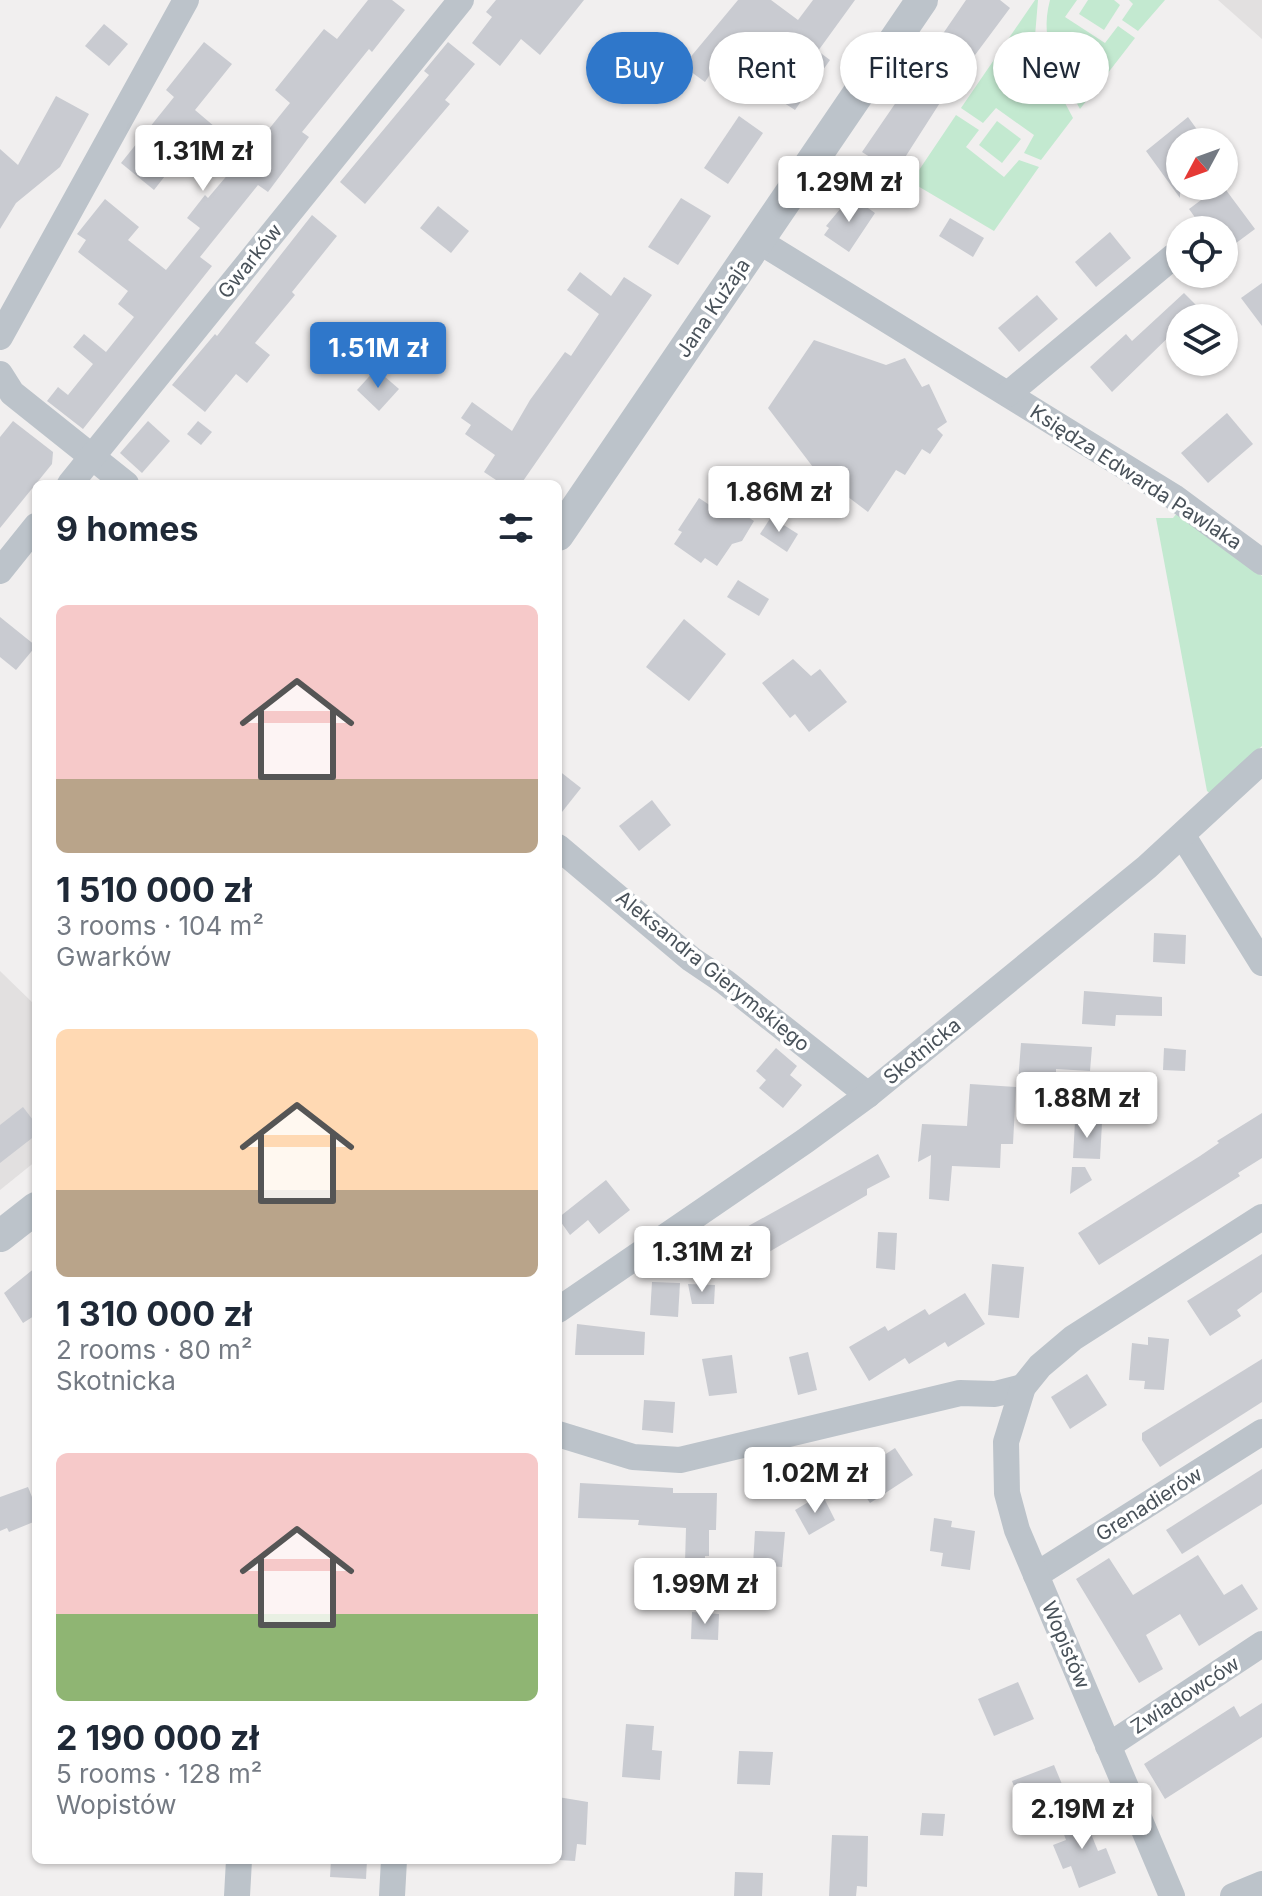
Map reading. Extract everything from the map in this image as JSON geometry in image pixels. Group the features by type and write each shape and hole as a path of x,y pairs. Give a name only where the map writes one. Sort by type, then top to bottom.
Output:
{"street":[{"path":"0,337 186,0"},
{"name":"Gwarków","path":"73,480 461,0"},
{"name":"Jana Kużaja","path":"562,529 922,0"},
{"name":"Księdza Edwarda Pawlaka","path":"759,241 1174,497 1262,562"},
{"name":"Księdza Edwarda Pawlaka","path":"1008,394 1166,263"},
{"path":"0,374 12,393 121,480"},
{"path":"0,571 32,531"},
{"name":"Skotnicka","path":"562,1307 868,1095 1183,836 1262,761"},
{"path":"1183,836 1262,963"},
{"name":"Aleksandra Gierymskiego","path":"562,850 702,968 725,982 868,1095"},
{"path":"0,1236 32,1211"},
{"name":"Wopistów","path":"1172,1896 1017,1530 1007,1493 1006,1442 1023,1387 1040,1366 1073,1338 1262,1217"},
{"path":"562,1435 633,1457 680,1460 960,1393 995,1394 1023,1387"},
{"name":"Grenadierów","path":"1036,1575 1262,1432"},
{"name":"Zwiadowców","path":"1108,1746 1262,1644"},
{"path":"237,1896 239,1864"},
{"path":"392,1896 394,1864"},
{"path":"1233,1896 1262,1884"}],"shaded area":[{"path":"1218,0 1262,0 1262,39"},
{"path":"0,971 32,1002 32,1164 0,1190"}],"green space":[{"path":"1035,0 1038,0 1035,32 1013,32"},
{"path":"1050,0 1077,0 1065,17 1088,32 1047,32"},
{"path":"1088,0 1114,0 1120,5 1104,30 1079,14"},
{"path":"1129,0 1165,0 1138,31 1122,20 1133,4"},
{"path":"1118,26 1135,38 1109,72 1109,38"},
{"path":"993,61 993,104 1066,104 1073,118 1041,160 1024,153 1034,135 996,108 983,123 961,108 964,104 977,104 977,85"},
{"path":"956,115 979,130 966,147 1004,177 1019,160 1039,167 994,231 911,182"},
{"path":"997,121 1021,139 1002,163 979,145"},
{"path":"1178,512 1262,576 1262,746 1211,794 1207,791 1156,518 1173,518"}],"building":[{"path":"368,0 392,0 405,10 302,132 309,137 268,192 258,185 200,257 212,266 83,429 47,401 58,387 68,395 93,364 73,347 84,334 106,352 134,317 118,304 128,291 78,252 86,240 77,234 105,199 139,227 128,240 166,270 200,228 187,218 235,166 197,135 154,190 121,163 174,97 166,90 204,42 232,64 195,110 248,155 290,103 275,90 324,29 337,39"},
{"path":"496,0 584,0 540,55 521,39 500,66 472,43 492,17 486,12"},
{"path":"738,0 771,0 798,20 813,0 855,0 824,43 824,32 711,32"},
{"path":"966,0 1000,0 1010,8 977,52 977,32 944,32"},
{"path":"104,24 128,44 109,66 85,46"},
{"path":"709,35 709,76 705,82 693,73 693,54"},
{"path":"448,42 475,64 445,100 450,104 365,204 340,182 429,75 424,71"},
{"path":"56,96 89,114 60,167 16,203 0,229 0,149 18,165"},
{"path":"786,104 799,104 795,110"},
{"path":"895,104 939,104 895,173 862,152"},
{"path":"739,116 763,133 728,184 704,168"},
{"path":"1188,117 1196,128 1174,128"},
{"path":"1166,135 1166,179 1146,151"},
{"path":"851,196 875,213 849,252 824,235 829,228 826,226"},
{"path":"681,198 711,216 678,265 648,247"},
{"path":"1201,200 1233,200 1255,229 1238,242 1238,216 1194,216 1189,209"},
{"path":"438,206 469,231 451,253 420,228"},
{"path":"312,215 337,236 292,292 295,295 255,343 270,355 247,383 236,374 205,412 172,385 215,334 217,336"},
{"path":"950,218 984,238 973,257 939,236"},
{"path":"1110,232 1131,258 1096,287 1075,262"},
{"path":"580,272 611,296 624,277 652,295 524,480 496,480 484,472 495,455 465,434 471,425 461,418 472,402 512,431 565,352 571,356 599,314 567,290"},
{"path":"1262,283 1262,326 1241,298"},
{"path":"1184,293 1195,304 1172,304"},
{"path":"1037,295 1058,319 1019,352 998,328"},
{"path":"1166,310 1166,340 1112,392 1090,367 1126,334 1132,341"},
{"path":"814,340 886,365 905,358 922,387 929,384 947,422 937,429 943,435 930,454 922,449 905,475 896,470 868,512 819,475 768,408"},
{"path":"376,369 399,389 379,411 357,390"},
{"path":"1227,413 1253,444 1208,483 1181,453"},
{"path":"13,421 53,452 52,464 39,480 32,480 32,489 0,528 0,437"},
{"path":"148,421 170,441 142,473 120,453"},
{"path":"198,421 212,432 201,445 187,434"},
{"path":"718,497 754,521 742,541 732,544 717,566 705,558 701,563 674,544 682,532 678,530 699,498 711,506"},
{"path":"771,517 798,534 787,552 760,534"},
{"path":"738,580 769,599 759,616 727,597"},
{"path":"0,617 32,643 32,651 16,670 0,657"},
{"path":"684,619 726,654 689,701 646,667"},
{"path":"793,659 811,676 820,669 847,702 809,732 795,714 790,718 762,683"},
{"path":"562,773 581,788 562,812"},
{"path":"652,800 671,825 639,851 619,826"},
{"path":"1154,933 1186,935 1185,964 1153,962"},
{"path":"1084,991 1162,997 1162,1016 1116,1015 1115,1026 1082,1024"},
{"path":"1021,1043 1092,1047 1090,1071 1056,1069 1056,1079 1046,1079 1046,1084 1018,1083"},
{"path":"776,1048 797,1066 790,1075 802,1085 783,1108 759,1088 766,1080 756,1071"},
{"path":"1164,1048 1186,1050 1185,1071 1163,1070"},
{"path":"970,1084 1016,1087 1013,1144 1001,1144 1000,1168 952,1166 949,1201 929,1199 931,1155 918,1162 922,1124 967,1126"},
{"path":"23,1107 32,1119 32,1138 0,1163 0,1125"},
{"path":"1262,1113 1262,1158 1238,1173 1240,1176 1099,1265 1078,1233"},
{"path":"1075,1121 1102,1123 1100,1159 1073,1158"},
{"path":"878,1154 890,1177 867,1189 867,1195 762,1256 766,1263 746,1274 742,1268 732,1273 716,1244"},
{"path":"1072,1167 1085,1167 1092,1180 1070,1194"},
{"path":"606,1180 630,1210 599,1234 588,1220 570,1235 562,1224 562,1215"},
{"path":"878,1232 897,1233 895,1270 876,1268"},
{"path":"1262,1254 1262,1292 1237,1310 1241,1316 1210,1336 1187,1301"},
{"path":"992,1264 1024,1267 1019,1318 988,1315"},
{"path":"32,1270 32,1317 23,1323 4,1293"},
{"path":"652,1282 680,1283 678,1317 650,1315"},
{"path":"688,1284 715,1285 714,1304 692,1304"},
{"path":"965,1293 985,1324 948,1347 945,1342 909,1364 905,1358 869,1381 849,1347 885,1326 888,1331 925,1309 929,1315"},
{"path":"577,1324 645,1332 644,1355 575,1355"},
{"path":"1148,1337 1169,1339 1164,1390 1144,1389 1145,1381 1129,1380 1132,1343 1148,1345"},
{"path":"808,1352 817,1390 798,1395 789,1357"},
{"path":"732,1355 737,1393 709,1396 702,1359"},
{"path":"1262,1359 1262,1402 1160,1467 1142,1440 1142,1433"},
{"path":"1087,1374 1107,1405 1070,1429 1051,1397"},
{"path":"644,1400 675,1402 673,1433 642,1430"},
{"path":"895,1448 913,1475 870,1503 852,1476"},
{"path":"1262,1469 1262,1504 1182,1554 1166,1530"},
{"path":"580,1483 673,1488 673,1493 717,1493 716,1530 709,1530 709,1556 705,1556 704,1599 684,1598 686,1528 638,1525 639,1520 578,1518"},
{"path":"28,1487 32,1497 32,1523 9,1532 7,1528 0,1531 0,1497"},
{"path":"822,1494 835,1520 809,1535 795,1510"},
{"path":"934,1518 952,1521 951,1527 975,1531 970,1570 941,1566 943,1553 930,1551"},
{"path":"755,1531 785,1532 782,1567 753,1565"},
{"path":"1198,1555 1224,1595 1242,1584 1258,1609 1199,1646 1180,1614 1146,1635 1163,1669 1139,1683 1076,1579 1109,1558 1133,1595"},
{"path":"692,1612 719,1614 718,1640 691,1639"},
{"path":"1018,1682 1034,1719 994,1736 978,1699"},
{"path":"1262,1703 1262,1737 1165,1799 1144,1764 1234,1706 1240,1717"},
{"path":"626,1724 654,1726 652,1750 662,1751 660,1780 622,1777"},
{"path":"739,1751 773,1752 770,1785 737,1784"},
{"path":"1054,1765 1064,1789 1021,1805 1012,1781"},
{"path":"562,1798 588,1802 586,1845 577,1844 575,1861 562,1860"},
{"path":"1081,1809 1098,1851 1106,1848 1116,1873 1079,1888 1071,1866 1063,1869 1053,1845 1066,1840 1058,1818"},
{"path":"922,1813 945,1814 943,1836 920,1835"},
{"path":"832,1835 868,1836 867,1887 857,1886 856,1896 829,1896"},
{"path":"331,1864 367,1864 366,1879 330,1877"},
{"path":"735,1872 763,1873 762,1896 734,1896"}]}
